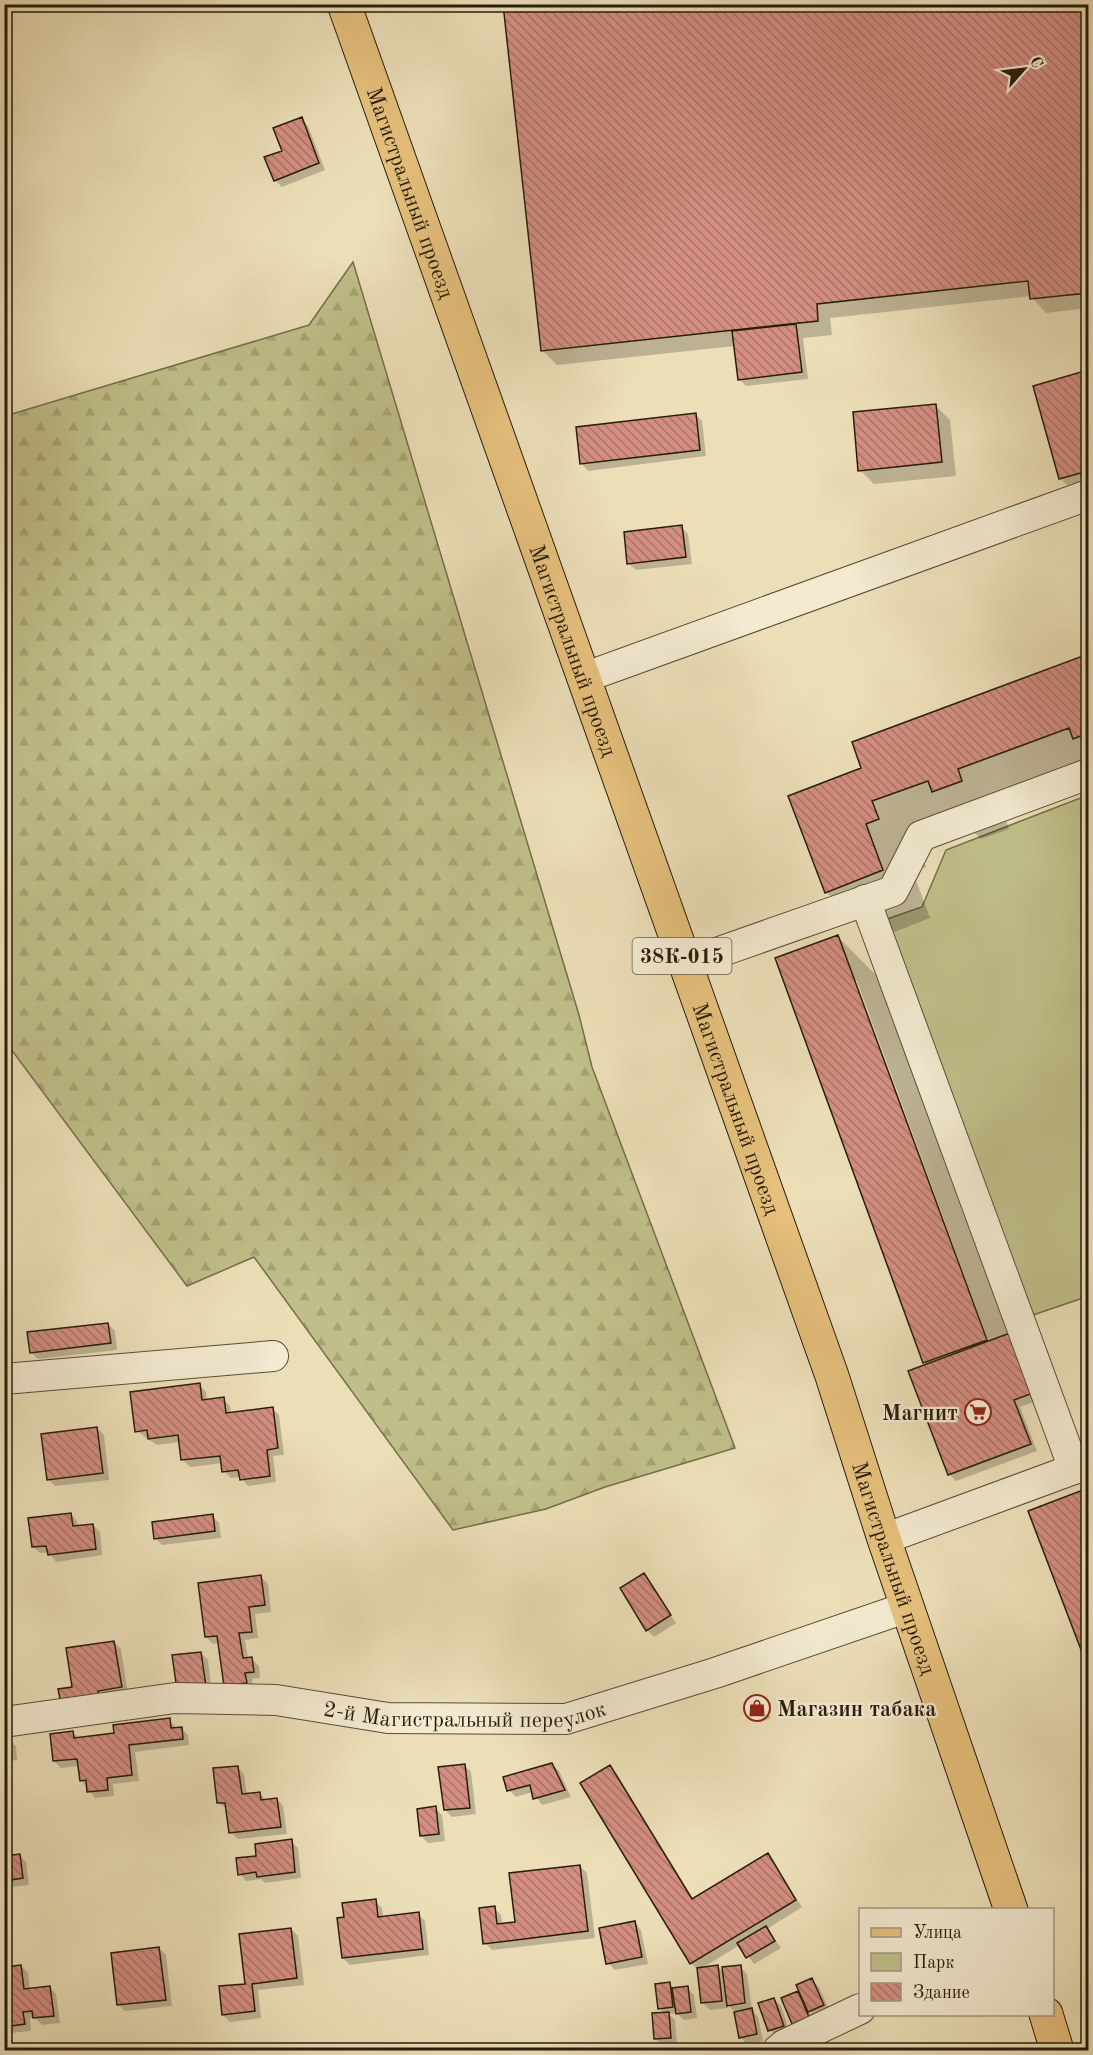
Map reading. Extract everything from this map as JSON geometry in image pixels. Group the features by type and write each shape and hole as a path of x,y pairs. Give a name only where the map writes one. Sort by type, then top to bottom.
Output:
{"main road":[{"name":"Магистральный проезд","path":"344,4 832,1376 884,1539 1010,1908"},
{"path":"1047,2016 1058,2050"}],"street":[{"path":"583,678 1089,495"},
{"path":"685,964 894,891 921,836 1089,774"},
{"path":"865,900 1081,1466 884,1539"},
{"path":"4,1379 273,1356"},
{"name":"2-й Магистральный переулок","path":"4,1722 175,1698 276,1700 388,1718 566,1719 715,1673 908,1607"},
{"path":"778,2050 784,2045 859,2010"}],"green space":[{"path":"353,262 579,1015 592,1067 735,1448 605,1487 546,1509 453,1530 254,1257 187,1286 5,1041 5,416 309,325"},
{"path":"1088,795 1088,1310 1083,1298 1030,1316 884,920 922,907 946,850"}],"building":[{"path":"503,4 1088,4 1088,293 1030,299 1028,281 817,304 818,321 541,351"},
{"path":"302,117 319,163 274,181 264,157 282,151 273,128"},
{"path":"796,324 802,372 738,380 732,331"},
{"path":"1088,370 1088,471 1059,479 1033,386"},
{"path":"936,404 942,462 858,471 853,412"},
{"path":"696,413 700,450 580,464 576,427"},
{"path":"682,525 686,557 627,564 624,532"},
{"path":"1088,654 1088,733 1073,739 1069,728 958,769 962,781 932,792 928,781 872,801 879,819 866,824 883,870 825,893 788,796 861,768 852,742"},
{"path":"838,935 987,1340 923,1363 775,958"},
{"path":"108,1323 111,1343 30,1353 27,1332"},
{"path":"1010,1333 1033,1393 1014,1400 1031,1444 948,1475 908,1371"},
{"path":"200,1383 202,1400 224,1397 226,1413 273,1407 278,1448 267,1450 270,1476 240,1480 238,1470 222,1472 220,1456 181,1460 178,1435 148,1439 147,1430 135,1432 130,1392"},
{"path":"97,1427 103,1473 47,1480 41,1434"},
{"path":"1088,1488 1088,1668 1028,1511"},
{"path":"71,1513 73,1526 93,1524 96,1549 48,1555 46,1546 32,1547 28,1518"},
{"path":"213,1514 215,1531 154,1539 152,1522"},
{"path":"644,1573 671,1615 646,1631 620,1588"},
{"path":"261,1575 265,1605 249,1607 252,1632 239,1633 243,1658 252,1657 254,1672 245,1673 247,1683 224,1686 217,1636 205,1637 198,1583"},
{"path":"114,1641 122,1687 98,1691 99,1698 61,1704 58,1689 72,1687 66,1648"},
{"path":"201,1652 206,1686 177,1690 172,1655"},
{"name":"Магазин табака","path":"760,1701 765,1711 754,1715 750,1705"},
{"path":"170,1718 171,1728 182,1727 183,1739 129,1745 132,1775 107,1778 108,1790 87,1792 86,1780 80,1781 77,1759 53,1761 50,1734 73,1731 74,1738 114,1733 113,1725"},
{"path":"9,1737 11,1754 4,1754 4,1738"},
{"path":"552,1763 565,1790 533,1799 530,1785 507,1791 503,1777"},
{"path":"465,1764 470,1808 444,1810 438,1767"},
{"path":"610,1765 692,1899 768,1853 796,1900 690,1964 580,1783"},
{"path":"238,1766 242,1794 260,1792 261,1800 277,1798 281,1827 229,1833 225,1803 217,1803 213,1768"},
{"path":"436,1806 439,1834 420,1836 417,1809"},
{"path":"292,1839 295,1872 257,1877 256,1872 238,1875 236,1858 256,1856 255,1844"},
{"path":"20,1854 23,1878 4,1881 4,1856"},
{"path":"580,1865 588,1931 483,1944 479,1908 495,1906 497,1924 515,1922 509,1873"},
{"path":"376,1899 378,1917 419,1912 423,1949 342,1958 337,1918 344,1917 342,1903"},
{"path":"635,1921 642,1957 606,1964 599,1928"},
{"path":"766,1926 775,1941 746,1958 737,1943"},
{"path":"291,1928 297,1978 252,1984 255,2011 222,2015 219,1986 245,1984 239,1934"},
{"path":"159,1947 166,2000 117,2005 111,1953"},
{"path":"21,1965 24,1989 50,1986 54,2016 33,2018 32,2011 23,2012 25,2024 4,2027 4,1967"},
{"path":"718,1965 722,2001 701,2003 697,1968"},
{"path":"741,1965 745,2003 727,2006 722,1967"},
{"path":"812,1978 824,2005 808,2012 796,1985"},
{"path":"670,1982 673,2007 658,2009 655,1984"},
{"path":"688,1986 691,2012 676,2014 672,1988"},
{"path":"798,1991 809,2017 792,2024 781,1998"},
{"path":"774,1998 784,2026 768,2031 758,2003"},
{"path":"752,2008 757,2034 739,2038 734,2012"},
{"path":"669,2012 671,2038 654,2039 652,2013"}],"place":[{"name":"Магнит","path":"978,1412"},
{"name":"Магазин табака","path":"757,1708"}]}
